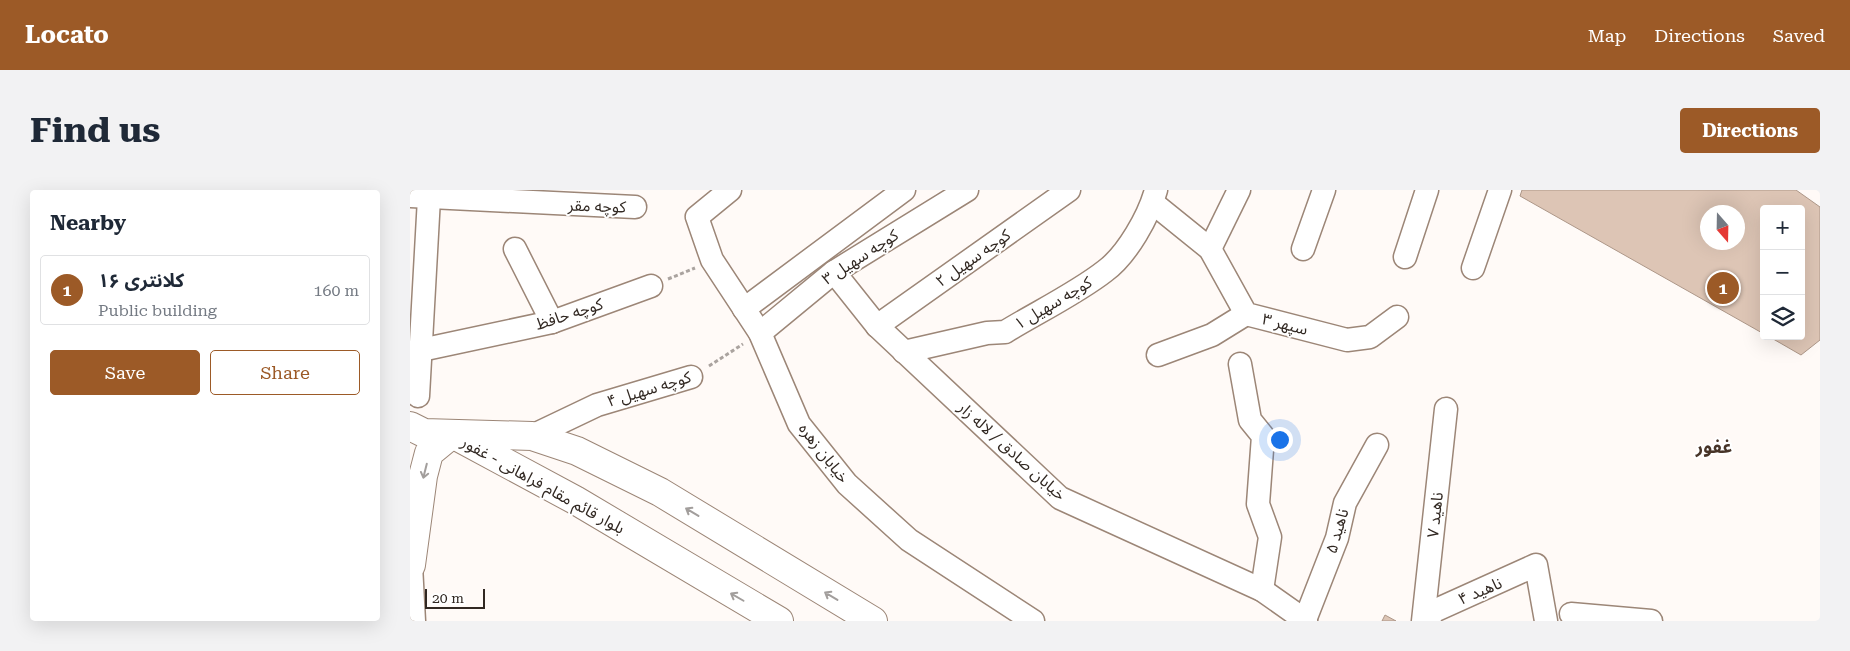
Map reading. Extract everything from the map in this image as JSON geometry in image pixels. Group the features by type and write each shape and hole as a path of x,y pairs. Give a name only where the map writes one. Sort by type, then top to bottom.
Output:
{"main road":[{"path":"410,426 424,432 452,434"},
{"name":"بلوار قائم مقام فراهانی - غفور","path":"452,434 532,436 577,451 660,492 873,621"},
{"name":"بلوار قائم مقام فراهانی - غفور","path":"452,434 575,500 779,621"},
{"path":"410,564 423,476 429,453 452,434"}],"street":[{"name":"خیابان زهره","path":"730,190 697,217 712,260 760,333 799,424 847,484 909,540 1033,621"},
{"name":"کوچه سهیل ۳","path":"744,308 904,190"},
{"name":"کوچه سهیل ۳","path":"760,333 834,272 967,190"},
{"name":"کوچه سهیل ۲","path":"877,326 1069,190"},
{"path":"1154,196 1210,249 1239,190"},
{"path":"1302,249 1324,190"},
{"path":"1405,257 1427,190"},
{"path":"1473,268 1500,190"},
{"name":"کوچه سهیل ۱","path":"904,352 987,333 1006,332 1106,271 1131,242 1154,196"},
{"path":"418,396 420,350 419,197"},
{"name":"کوچه مقر","path":"419,197 635,207"},
{"path":"515,249 552,322"},
{"name":"سپهر ۳","path":"1210,249 1246,314 1347,340 1370,337 1398,318"},
{"name":"خیابان صادق / لاله زار","path":"834,272 877,326 1060,498 1262,590 1306,621"},
{"name":"کوچه حافظ","path":"420,350 552,322 651,286"},
{"path":"1158,355 1212,335 1246,314"},
{"path":"1240,364 1250,420 1263,436 1258,504 1270,537 1262,590"},
{"name":"کوچه سهیل ۴","path":"532,436 597,405 691,377"},
{"name":"ناهید ۷","path":"1423,621 1446,409"},
{"name":"ناهید ۵","path":"1306,621 1337,538 1345,503 1377,445"},
{"path":"410,564 414,621"},
{"name":"ناهید ۴","path":"1427,621 1434,611 1536,565 1546,621"},
{"path":"1570,614 1651,621"}],"path":[{"path":"651,286 712,260"},
{"name":"کوچه سهیل ۴","path":"691,377 760,333"}],"building":[{"path":"1522,190 1796,190 1820,207 1820,340 1801,355 1775,340 1805,340 1805,205 1760,205 1760,332 1520,196"},
{"path":"1385,615 1396,621 1382,621"}],"place":[{"name":"کلانتری ۱۶","path":"1723,288"}],"district":[{"name":"غفور","path":"1714,446"}]}
